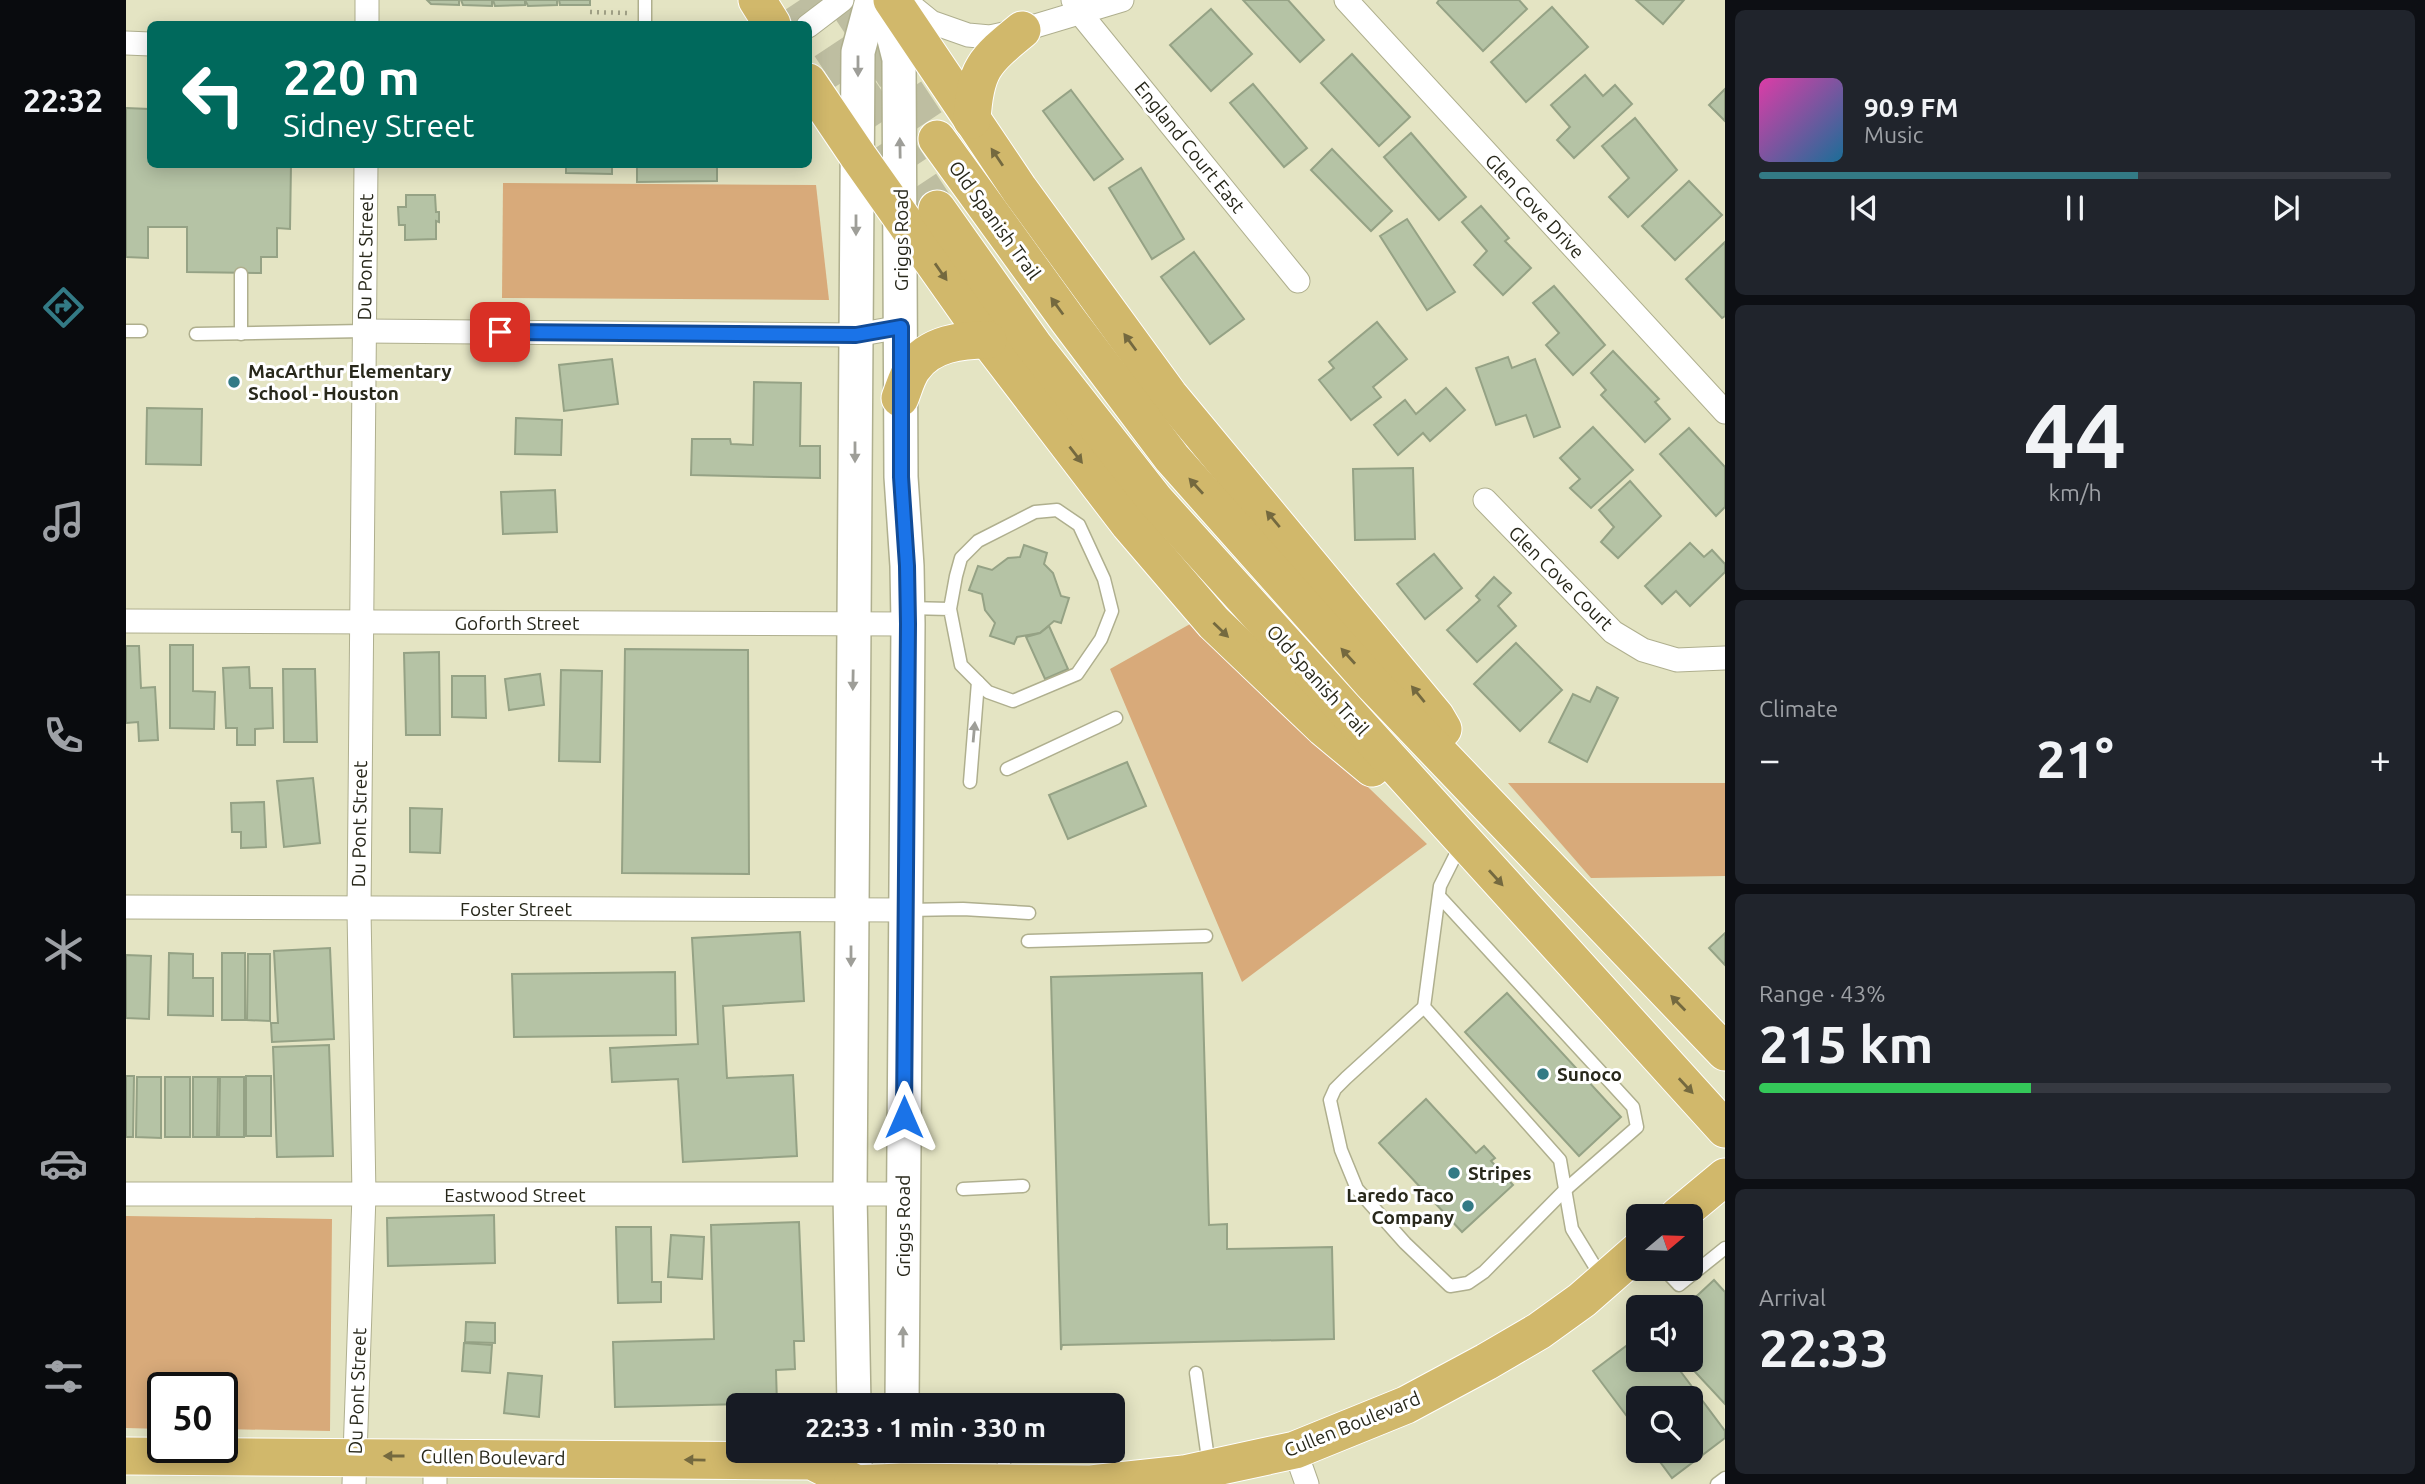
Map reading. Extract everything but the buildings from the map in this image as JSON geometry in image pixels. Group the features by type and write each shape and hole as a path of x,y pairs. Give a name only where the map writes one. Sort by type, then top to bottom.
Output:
{"main road":[{"path":"757,0 770,21"},
{"path":"854,1393 850,1194 858,52 872,0"},
{"name":"Griggs Road","path":"884,0 900,59 901,477 908,616 902,1393"},
{"path":"892,0 1019,189 1169,395 1436,717 1488,803 1462,841"},
{"path":"972,120 978,75 993,53 1022,30"},
{"path":"812,88 988,340 1129,524 1214,623 1324,728 1373,768 1434,809"},
{"name":"Old Spanish Trail","path":"936,139 1172,458 1372,683 1725,1052"},
{"name":"Old Spanish Trail","path":"937,209 1034,345 1155,500 1725,1129"},
{"path":"900,398 914,366 933,351 964,340 988,340"},
{"path":"1692,1204 1725,1177"},
{"name":"Cullen Boulevard","path":"126,1456 355,1470 812,1461 855,1475 902,1472 1005,1483 1091,1484 1184,1474 1295,1450 1406,1405 1539,1331 1626,1262"}],"street":[{"path":"367,0 367,21"},
{"path":"812,23 842,0"},
{"path":"904,0 931,22 968,35 990,37 1022,30 1077,7 1122,0"},
{"name":"Glen Cove Drive","path":"1346,0 1725,412"},
{"name":"England Court East","path":"1077,7 1298,281"},
{"path":"126,43 147,44"},
{"name":"Du Pont Street","path":"355,1470 364,1195 359,910 366,168"},
{"path":"364,331 856,335 901,327"},
{"name":"Glen Cove Court","path":"1485,500 1613,632 1643,650 1677,660 1725,658"},
{"name":"Goforth Street","path":"126,621 854,623 908,616"},
{"name":"Foster Street","path":"126,907 359,910 905,910"},
{"name":"Eastwood Street","path":"126,1194 904,1194"},
{"path":"1295,1450 1307,1484"}],"lane":[{"path":"645,0 645,21"},
{"path":"241,274 241,334"},
{"path":"126,331 141,331"},
{"path":"196,334 364,331"},
{"path":"1057,510 1079,525 1104,579 1112,611 1101,639 1077,674 1013,701 988,692 961,665 950,609 961,558 978,541 1035,512 1057,510"},
{"path":"908,616 950,609"},
{"path":"970,782 978,682"},
{"path":"1007,769 1116,718"},
{"path":"1439,896 1633,1107 1637,1117 1637,1127 1565,1190 1484,1272 1468,1283 1450,1286 1405,1243 1357,1189 1341,1150 1330,1100 1335,1089 1346,1078 1424,1007 1439,896 1445,873 1462,841"},
{"path":"905,910 962,909 1029,913"},
{"path":"1028,941 1206,936"},
{"path":"1424,1007 1560,1160 1572,1229 1604,1281"},
{"path":"963,1189 1023,1186"},
{"path":"1703,1266 1725,1248"},
{"path":"1196,1373 1209,1467"},
{"path":"1004,1463 1005,1483"},
{"path":"1717,1484 1725,1478"}],"path":[{"path":"590,12 634,13"}],"shaded area":[{"path":"503,183 816,185 829,300 502,298"},
{"path":"1199,619 1228,652 1427,844 1242,982 1110,669"},
{"path":"1508,783 1725,783 1725,876 1591,878"},
{"path":"126,1216 332,1219 330,1431 238,1429 238,1372 147,1372 147,1429 126,1428"}],"tunnel":[{"path":"800,0 937,209"},
{"path":"845,0 937,139"}],"place":[{"name":"MacArthur Elementary School - Houston","path":"234,382"},
{"name":"Sunoco","path":"1543,1074"},
{"name":"Stripes","path":"1454,1173"},
{"name":"Laredo Taco Company","path":"1468,1206"}],"route":[{"path":"500,332 856,335 901,327 901,477 908,624 904,1117"}]}
